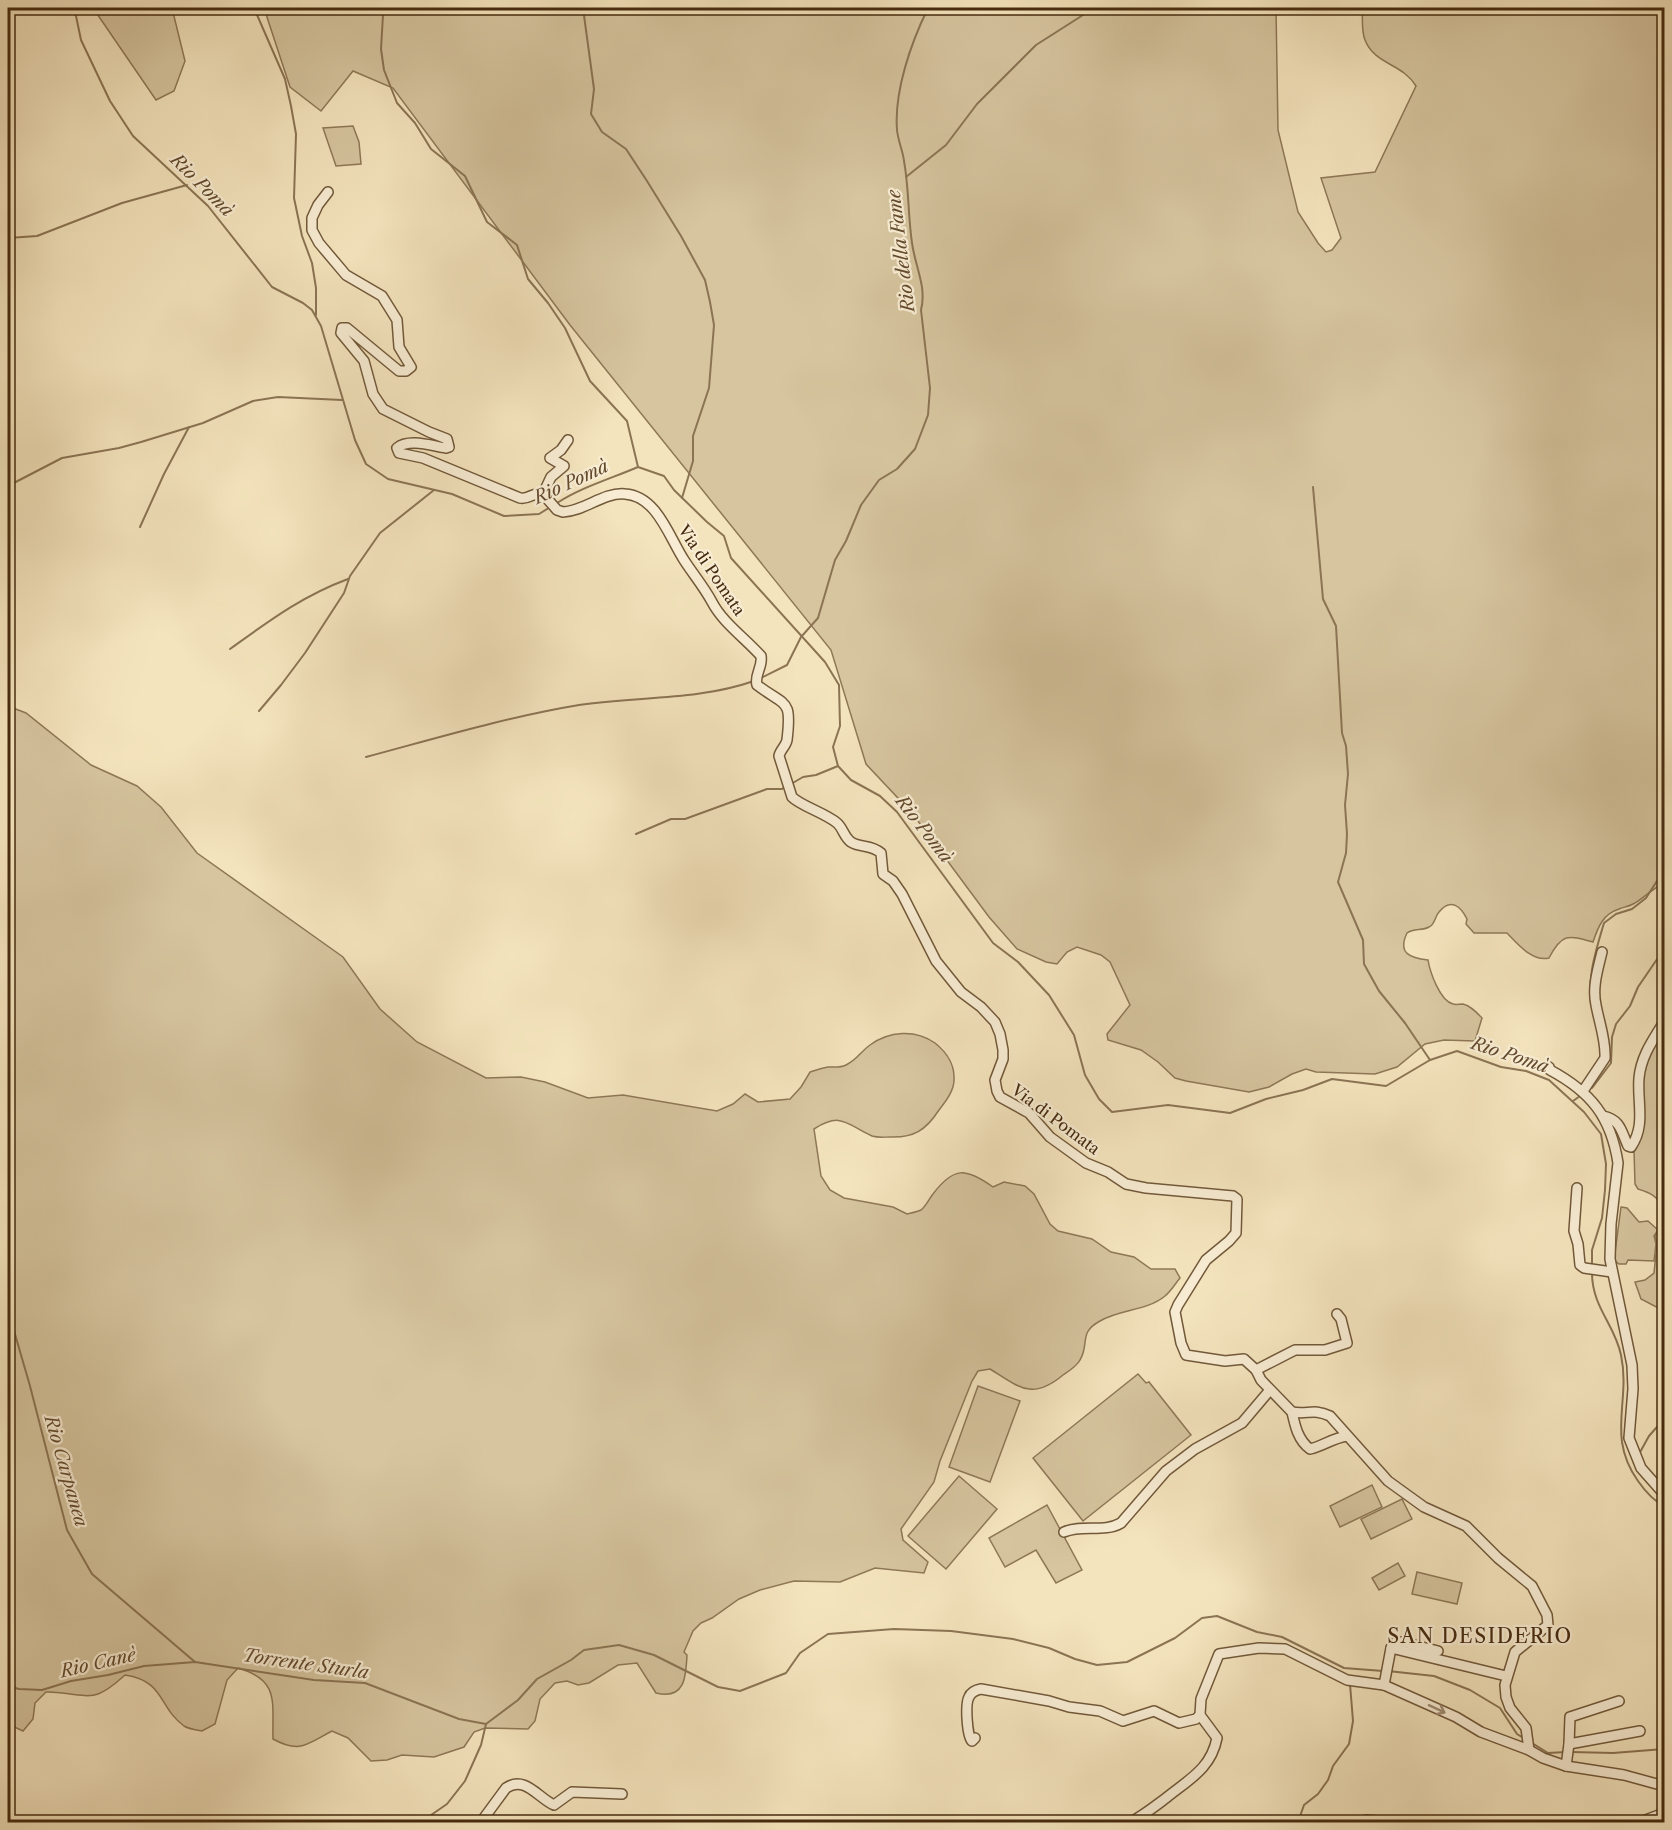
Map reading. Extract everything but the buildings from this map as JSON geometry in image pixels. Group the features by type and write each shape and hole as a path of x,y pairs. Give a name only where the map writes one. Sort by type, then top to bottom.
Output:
{"street":[{"path":"328,192 312,218 312,230 319,243 346,275 382,296 397,320 399,347 410,364 410,369 399,371 347,328 342,328 341,333 364,361 373,394 383,409 449,442 449,447 446,448 418,443 402,444 397,448 399,453 423,458 520,498 527,498 536,493 545,496 552,477 564,465 550,458 561,450 568,440"},
{"name":"Via di Pomata","path":"545,496 557,510 563,512 621,494 638,497 655,512 711,601 727,622 760,656 761,664 756,678 757,685 779,699 787,709 790,721 787,740 779,753 784,777 791,794 796,801 833,820 853,843 872,846 881,853 883,874 893,881 902,894 936,961 961,992 987,1011 998,1028 1003,1050 1003,1059 997,1073 996,1084 1000,1097 1029,1113 1050,1137 1086,1164 1108,1172 1125,1184 1236,1198 1238,1207 1236,1233 1206,1260 1175,1312 1180,1343 1186,1355 1225,1361 1244,1359 1256,1370"},
{"path":"1583,1091 1605,1058 1595,998 1596,979 1602,952"},
{"path":"1604,1116 1613,1118 1617,1122 1628,1146 1631,1147 1638,1136 1640,1125 1639,1079 1642,1062 1665,1022"},
{"path":"1549,1067 1595,1102 1604,1116 1618,1163 1610,1259 1632,1365 1633,1389 1628,1434 1630,1446 1636,1458 1652,1482 1665,1494"},
{"path":"1577,1188 1575,1235 1580,1263 1584,1268 1612,1272"},
{"path":"1337,1314 1341,1319 1347,1343 1325,1350 1295,1350 1256,1370 1261,1380 1292,1412 1296,1429 1303,1443 1310,1449 1347,1436"},
{"path":"1064,1532 1076,1528 1108,1528 1117,1525 1132,1512 1166,1471 1195,1449 1244,1422 1270,1390"},
{"path":"1292,1412 1319,1411 1330,1416 1388,1481 1424,1507 1466,1526 1490,1551 1534,1588 1547,1615 1548,1625 1518,1648 1512,1657 1506,1676 1505,1691 1507,1703 1524,1725 1529,1744 1543,1758 1567,1755 1640,1731"},
{"path":"1384,1681 1391,1648 1395,1643 1402,1642 1438,1651"},
{"path":"975,1738 972,1741 968,1735 968,1699 973,1692 981,1689 1100,1711 1123,1721 1154,1711 1177,1722 1196,1719 1200,1715 1201,1697 1220,1653 1270,1647 1292,1649 1330,1673 1351,1681 1384,1681 1481,1732 1529,1744"},
{"path":"1391,1648 1506,1676"},
{"path":"1567,1755 1570,1717 1619,1701"},
{"path":"1131,1822 1151,1811 1200,1772 1217,1741 1200,1715"},
{"path":"1567,1755 1624,1775 1665,1786"},
{"path":"481,1822 506,1788 511,1785 529,1787 554,1805 572,1792 622,1794"},
{"path":"1640,1822 1665,1813"},
{"path":"1366,1820 1390,1822"}],"shaded area":[{"path":"93,8 172,8 185,61 174,91 156,100"},
{"path":"264,8 1276,8 1278,130 1298,212 1326,252 1332,250 1341,238 1321,178 1375,172 1416,86 1404,73 1369,48 1363,32 1362,8 1664,8 1664,889 1661,885 1633,904 1613,911 1599,926 1593,942 1572,937 1566,938 1558,944 1549,958 1543,959 1531,955 1507,933 1474,933 1466,924 1467,919 1459,908 1452,904 1443,908 1431,926 1407,933 1404,946 1407,954 1428,960 1436,985 1448,1002 1468,1006 1482,1018 1475,1041 1444,1040 1425,1044 1397,1067 1375,1074 1316,1072 1306,1069 1269,1087 1249,1092 1175,1078 1141,1050 1108,1040 1107,1034 1130,1005 1110,962 1101,955 1077,947 1067,952 1057,964 1046,962 1017,949 989,917 912,813 866,764 831,650 570,325 393,88 353,71 321,111 290,87"},
{"path":"353,126 359,142 361,164 336,166 323,128"},
{"path":"8,706 26,713 91,765 137,786 161,807 197,853 343,957 380,1009 417,1042 486,1078 521,1077 545,1082 588,1098 623,1095 717,1111 733,1104 745,1094 758,1102 790,1099 810,1072 826,1067 846,1065 870,1045 885,1037 902,1033 919,1035 935,1043 951,1062 954,1082 950,1095 924,1128 906,1136 874,1137 838,1120 814,1129 821,1176 830,1190 844,1198 893,1207 907,1214 921,1210 940,1185 954,1174 968,1173 993,1187 1004,1182 1025,1186 1034,1194 1050,1224 1058,1231 1092,1239 1111,1252 1134,1257 1151,1269 1175,1269 1180,1278 1158,1301 1116,1314 1093,1325 1087,1334 1079,1362 1043,1388 1018,1386 990,1369 978,1371 940,1461 934,1482 901,1529 903,1540 928,1562 924,1573 875,1568 840,1582 794,1581 760,1590 739,1599 701,1623 693,1631 684,1652 687,1655 684,1679 682,1685 673,1693 656,1693 637,1663 618,1665 589,1683 578,1685 567,1681 555,1683 540,1699 535,1721 528,1729 485,1728 474,1732 464,1747 434,1757 402,1755 387,1760 371,1761 348,1738 332,1731 303,1746 290,1746 273,1739 271,1694 261,1679 238,1668 227,1680 215,1724 202,1731 184,1726 169,1711 154,1689 138,1678 125,1675 113,1686 98,1694 46,1692 35,1703 33,1719 23,1731 8,1724"},
{"path":"1664,1030 1664,1209 1656,1198 1638,1189 1635,1184 1634,1150 1642,1135 1642,1079 1647,1058"},
{"path":"1621,1207 1627,1208 1639,1222 1648,1221 1658,1230 1654,1236 1656,1244 1654,1261 1628,1260 1626,1264 1619,1264 1614,1260"},
{"path":"1664,1209 1664,1311 1641,1299 1635,1282 1645,1280 1654,1273 1657,1244 1655,1236 1662,1225 1661,1214"},
{"path":"1138,1374 1146,1383 1149,1382 1191,1435 1083,1521 1033,1458"},
{"path":"978,1386 1020,1401 990,1482 949,1467"},
{"path":"959,1476 997,1509 946,1569 908,1536"},
{"path":"1372,1485 1382,1507 1340,1527 1330,1506"},
{"path":"1402,1499 1412,1519 1371,1539 1361,1519"},
{"path":"1047,1505 1082,1570 1056,1583 1036,1550 1005,1567 989,1538"},
{"path":"1398,1563 1405,1576 1379,1590 1372,1578"},
{"path":"1417,1572 1462,1583 1457,1604 1412,1594"}],"waterway":[{"name":"Rio Pomà","path":"70,8 76,16 81,40 110,101 133,136 208,206 272,287 312,310 321,326 355,440 366,464 388,479 452,494 504,516 539,514 552,506"},
{"path":"254,8 285,79 291,106 296,134 294,198 302,236 312,263 316,288 316,315"},
{"path":"381,8 383,15 381,49 384,70 397,103 415,123 431,149 465,176 487,222 517,245 528,279 565,328 590,381 627,421 638,467"},
{"path":"583,8 594,89 591,114 602,132 626,149 647,181 705,280 710,302 714,325 709,388 693,436 693,461 682,498"},
{"name":"Rio della Fame","path":"759,679 787,665 801,637 818,618 835,560 846,541 861,505 879,480 897,469 915,449 928,415 930,388 921,310 923,293 913,252 906,171 898,134 897,115 905,68 928,8"},
{"path":"906,177 946,145 977,104 1036,45 1094,8"},
{"path":"8,238 37,236 122,203 187,185"},
{"path":"8,486 62,458 141,442 203,423 253,401 278,397 342,400"},
{"path":"140,527 189,427"},
{"name":"Rio Pomà","path":"557,503 586,488 638,467 664,476 674,490 724,536 731,558 825,662 839,685 840,726 833,747 838,766 851,780 880,796 897,812 993,943 1018,962 1049,995 1074,1035 1085,1075 1099,1099 1112,1112 1168,1105 1230,1113 1266,1099 1303,1090 1332,1079 1386,1086 1430,1060 1457,1051 1501,1067 1526,1071 1549,1080 1584,1112 1601,1134 1606,1164 1605,1190 1602,1218 1592,1250 1592,1268"},
{"path":"1313,487 1323,599 1336,626 1342,733 1346,746 1348,774 1345,805 1346,853 1338,882 1363,940 1364,964 1379,991 1405,1023 1430,1060"},
{"path":"259,711 305,653 344,593 350,576 380,533 434,490"},
{"path":"230,649 301,601 348,579"},
{"path":"366,757 472,728 552,710 601,702 710,692 754,681"},
{"path":"791,784 803,777 816,775 838,766"},
{"path":"636,834 671,819 685,819 767,789 782,789 786,786"},
{"path":"1593,1011 1591,978 1604,923 1616,914 1632,909 1646,898 1664,870"},
{"path":"1592,1088 1611,1063 1612,1037 1616,1024 1630,1006 1638,987 1664,949"},
{"path":"1573,1101 1580,1096"},
{"name":"Rio Pomà","path":"1592,1273 1596,1296 1621,1355 1623,1449 1628,1465 1638,1481 1664,1506"},
{"name":"Rio Carpanea","path":"8,1310 67,1530 92,1574 195,1662"},
{"path":"1639,1454 1649,1436 1664,1419"},
{"name":"Torrente Sturla","path":"8,1686 42,1690 71,1681 144,1666 195,1662 314,1680 365,1683 459,1719 486,1724 518,1700 537,1679 584,1650 619,1645 654,1655 718,1687 740,1691 786,1673 800,1653 828,1634 894,1629 951,1631 1013,1639 1049,1648 1097,1665 1127,1662 1175,1638 1202,1618 1217,1616 1257,1632 1282,1637 1344,1668 1383,1671"},
{"name":"Torrente Sturla","path":"1388,1671 1434,1676 1470,1690 1500,1708 1517,1734 1525,1739"},
{"path":"1298,1822 1304,1805 1318,1794 1328,1780 1333,1766 1349,1744 1353,1721 1350,1684"},
{"path":"421,1822 447,1804 465,1781 481,1745 486,1724"},
{"name":"Torrente Sturla","path":"1532,1743 1548,1753 1566,1752"},
{"name":"Torrente Sturla","path":"1571,1752 1613,1753 1664,1749"}],"district":[{"name":"SAN DESIDERIO","path":"1480,1636"}],"water label":[{"name":"Rio Canè","path":"98,1663"}]}
